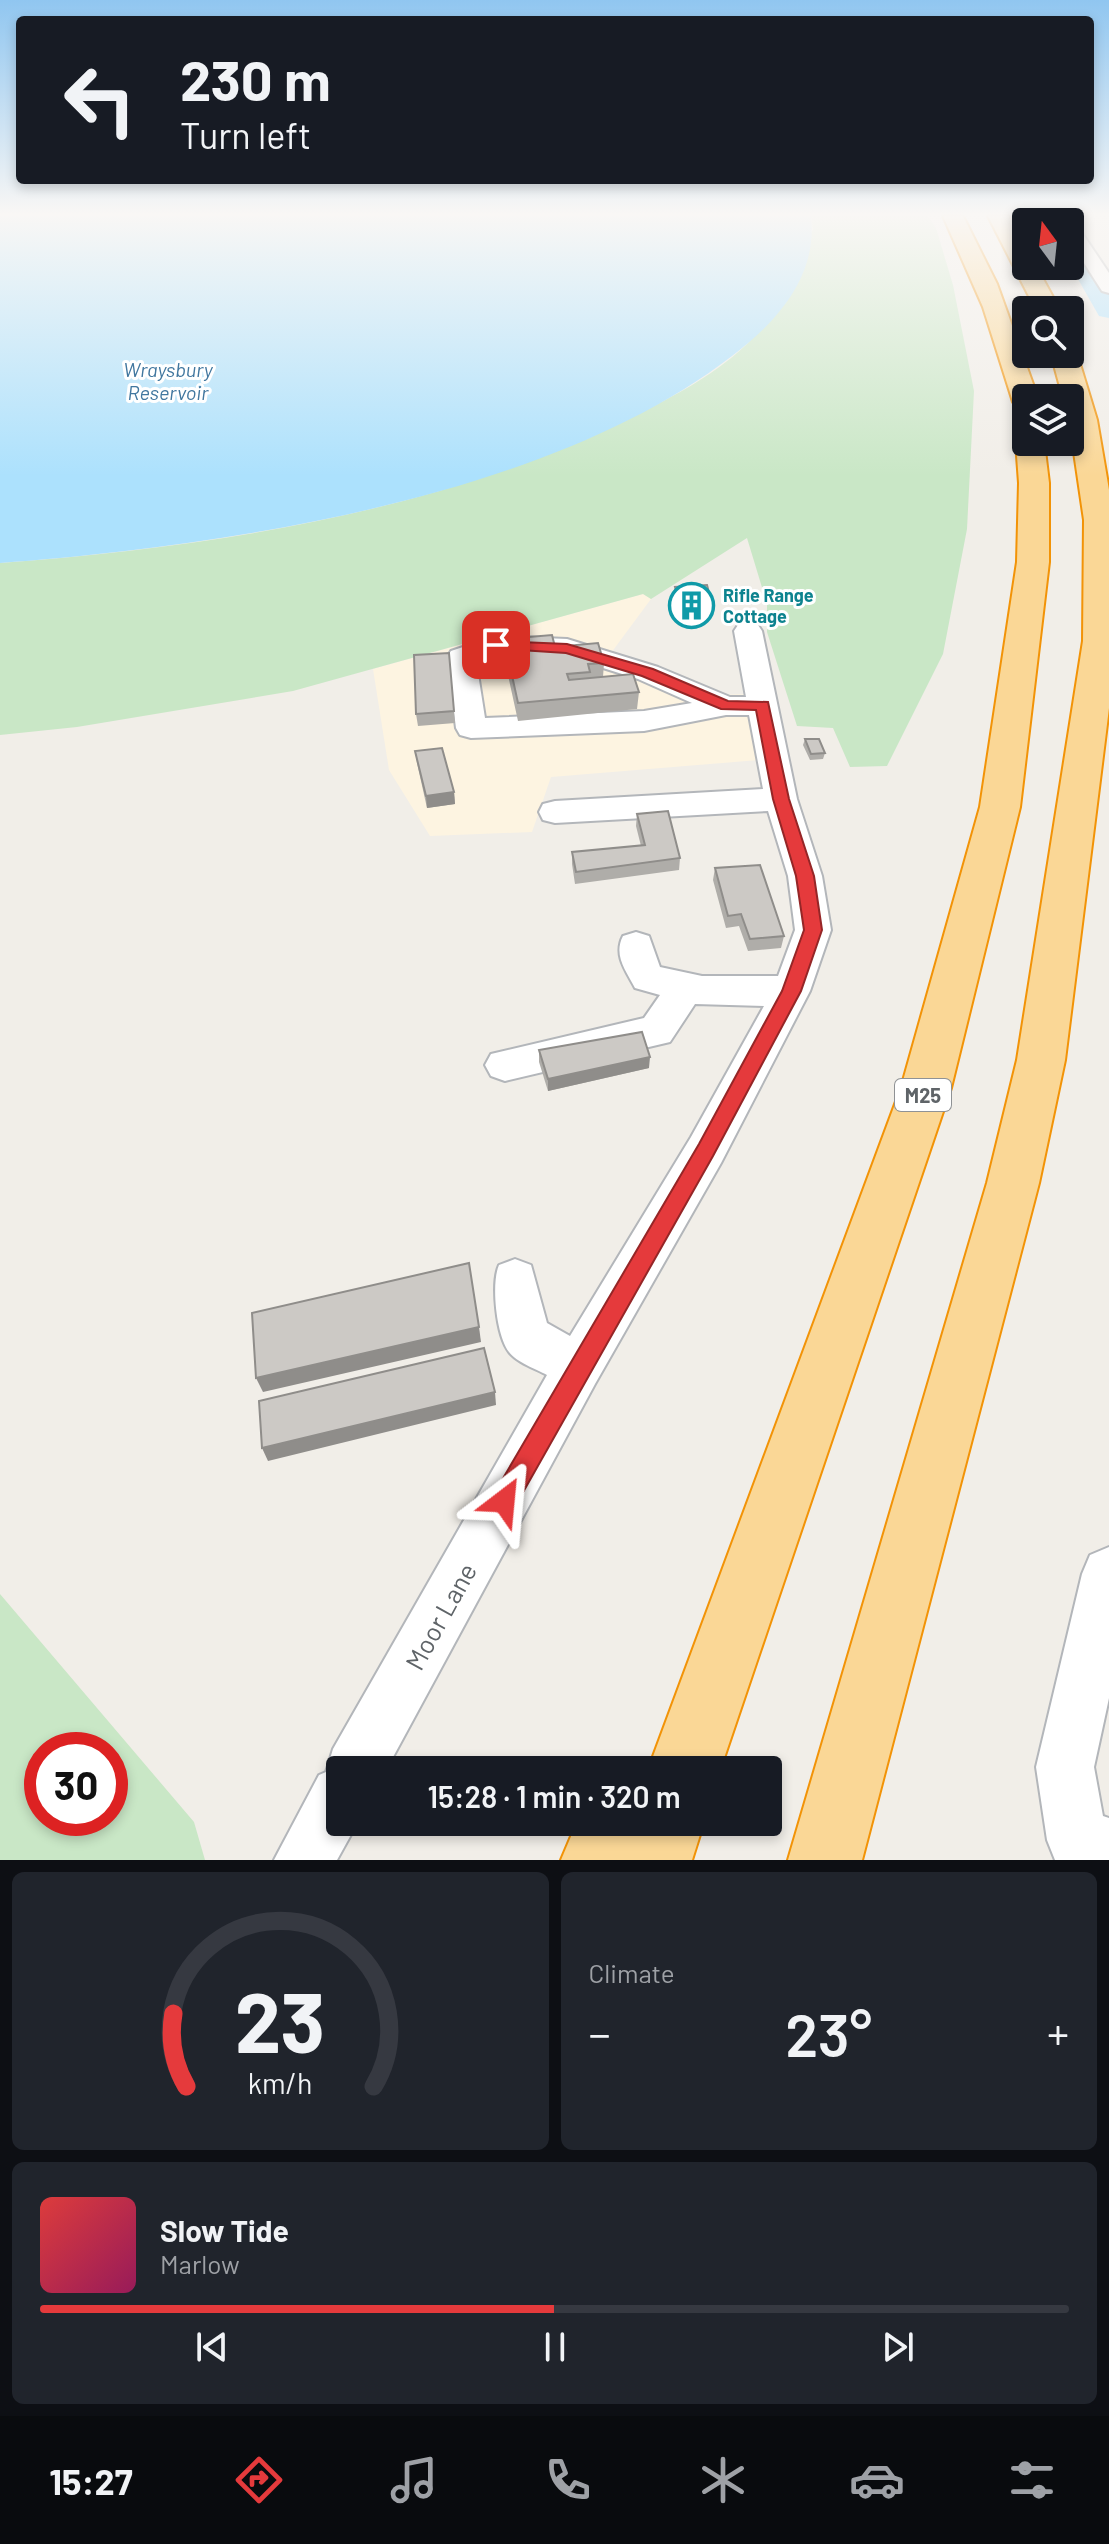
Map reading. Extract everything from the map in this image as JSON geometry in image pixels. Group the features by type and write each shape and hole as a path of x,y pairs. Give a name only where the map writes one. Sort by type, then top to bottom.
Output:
{"highway":[{"path":"995,303 1021,384"},
{"path":"825,1860 1013,1183 1041,1060 1100,641 1099,520 1083,420 1068,368"},
{"name":"M25","path":"688,1756 926,1088 996,822 1033,562 1031,456"},
{"path":"598,1860 619,1836"},
{"name":"M25","path":"655,1860 662,1836"}],"street":[{"name":"Moor Lane","path":"362,1756 578,1367 706,1150 791,991 813,930 799,850 744,706 748,631"},
{"path":"496,645 567,648 744,706 644,721 471,728 461,657 496,645"},
{"path":"555,812 781,799"},
{"path":"636,946 639,962 648,978 686,988 791,991"},
{"path":"505,1065 656,1031 686,988"},
{"path":"515,1280 526,1337 578,1367"},
{"path":"1080,1849 1065,1767 1109,1574"},
{"path":"304,1860 326,1821"}],"shaded area":[{"path":"643,594 651,599 611,653 713,695 753,694 759,760 551,777 532,832 430,836 389,770 373,669"}],"green space":[{"path":"774,303 957,303 974,391 967,529 943,654 887,766 850,767 833,728 797,726 767,632 767,604 747,538 651,599 643,594 293,691 77,727 0,735 0,563 239,536 397,503 474,480 549,453 671,397 718,368 746,345"},
{"path":"0,1594 117,1732 24,1732 24,1836 128,1836 128,1744 194,1822 205,1860 0,1860"}],"water":[{"name":"Wraysbury Reservoir","path":"0,303 786,303 749,343 657,405 572,446 479,479 382,506 283,527 184,543 0,563"}],"building":[{"path":"707,585 711,600 679,602 675,587"},
{"path":"552,635 555,647 598,643 604,663 588,664 590,672 567,674 569,680 633,674 639,692 518,703 504,639"},
{"path":"449,653 454,711 416,714 414,655"},
{"path":"805,739 819,739 825,753 811,754"},
{"path":"442,748 454,792 426,796 415,751"},
{"path":"668,811 680,858 576,872 572,852 645,845 637,814"},
{"path":"760,865 784,936 750,939 741,914 728,916 715,868"},
{"path":"642,1032 650,1057 548,1079 539,1050"},
{"path":"469,1263 479,1327 256,1378 252,1313"},
{"path":"484,1348 495,1392 262,1448 259,1401"}],"waterway":[{"path":"1105,303 1109,310"}],"place":[{"name":"Rifle Range Cottage","path":"692,605"}],"route":[{"path":"496,645 567,648 648,673 726,706 762,706 781,799 796,837 805,876 813,930 791,991 706,1150 578,1367 504,1501"}]}
